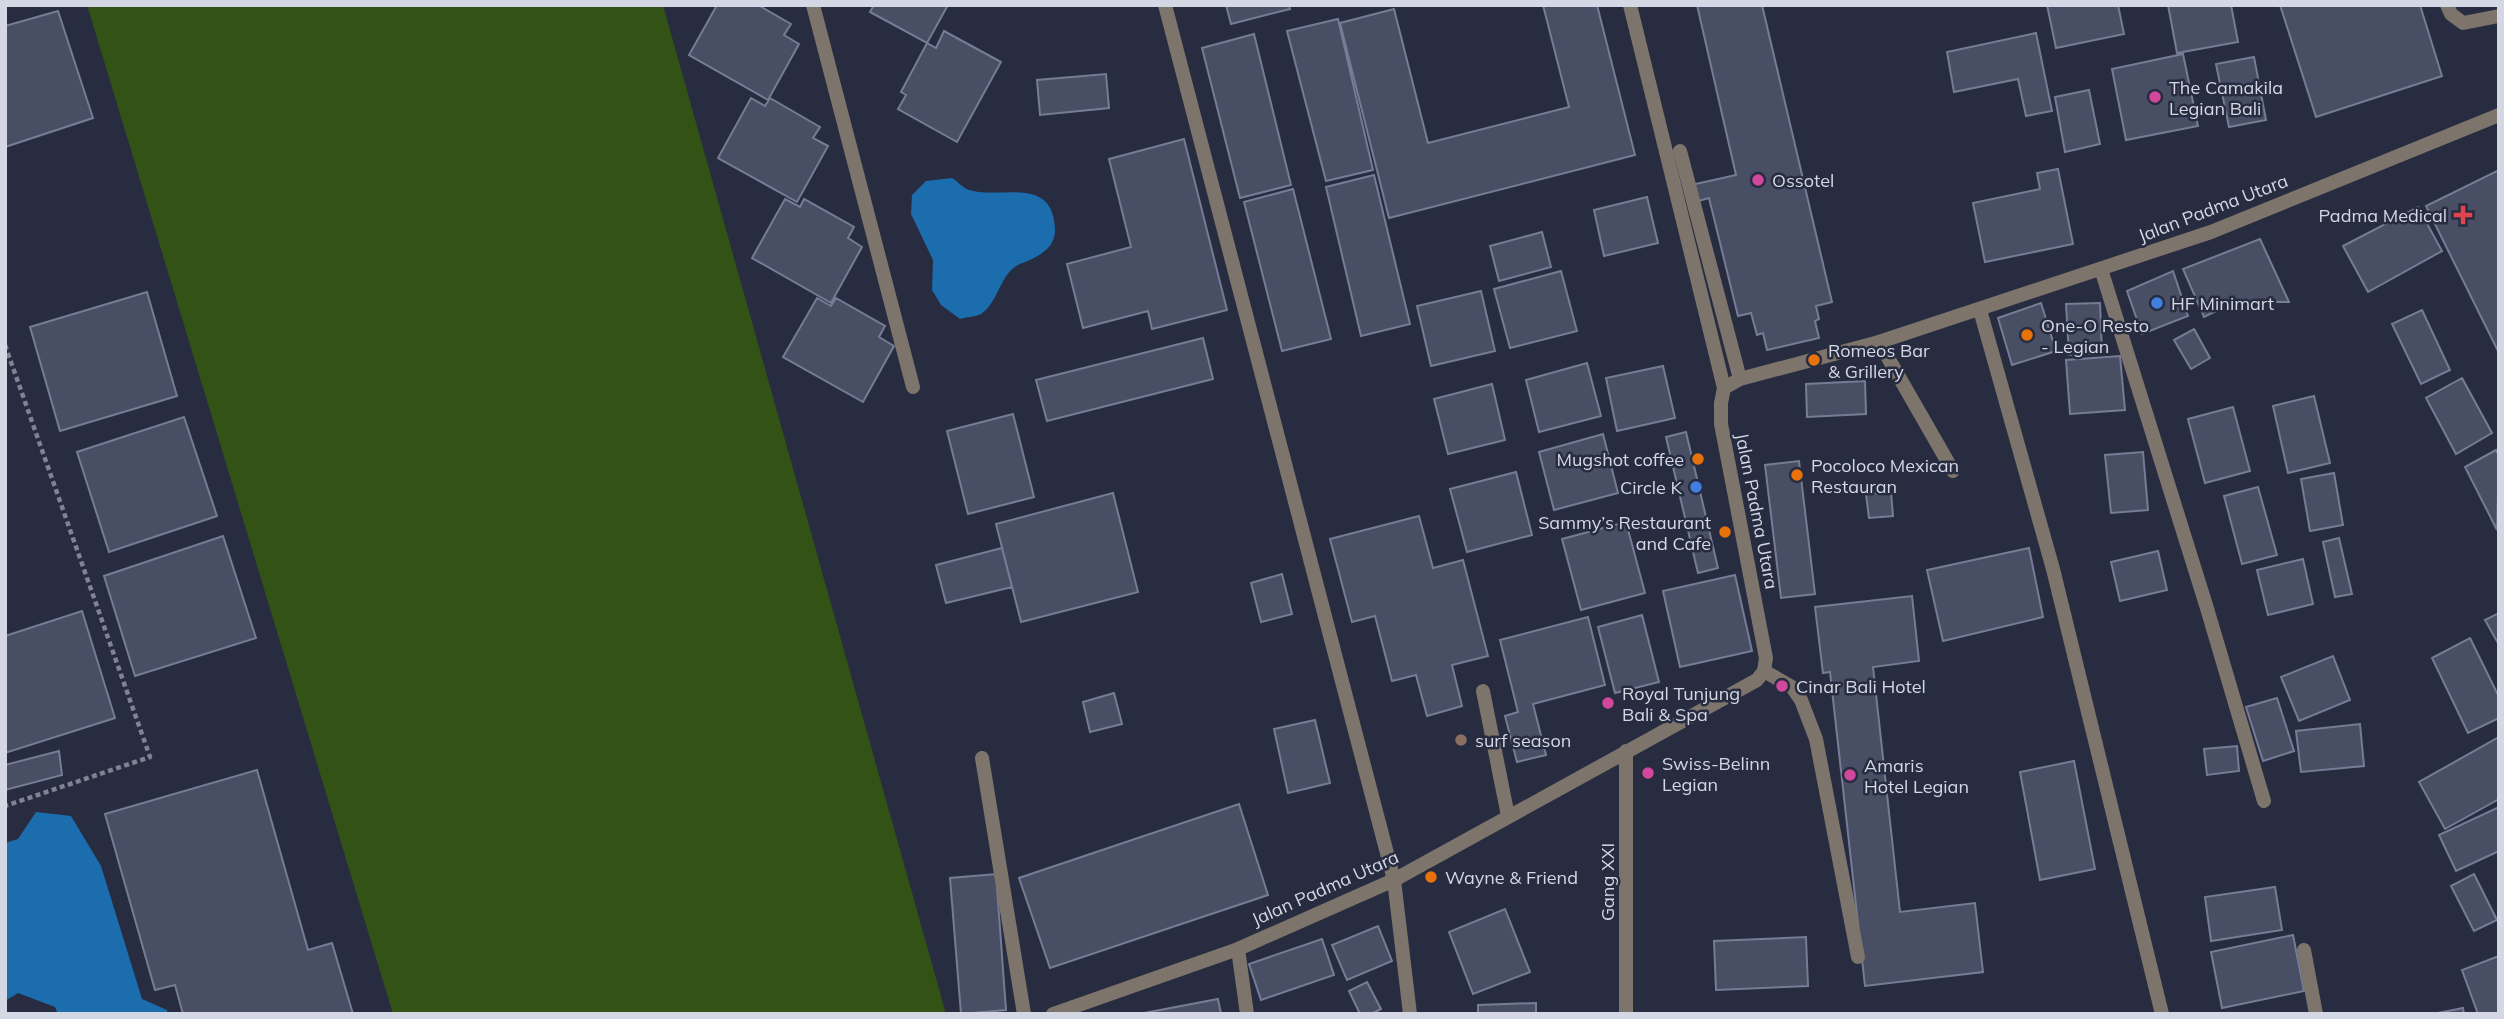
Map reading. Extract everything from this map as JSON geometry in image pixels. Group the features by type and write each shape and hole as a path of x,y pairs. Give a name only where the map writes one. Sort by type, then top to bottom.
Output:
{"street":[{"path":"813,5 913,387"},
{"path":"1165,5 1395,880 1410,1014"},
{"path":"1630,5 1724,388"},
{"path":"2447,5 2451,14 2463,23 2499,16"},
{"name":"Jalan Padma Utara","path":"1053,1014 1238,949 1395,880 1757,680 1764,671 1766,658 1721,424 1724,388 1740,379 1879,342 1980,310 2211,232 2499,115"},
{"path":"1680,151 1740,379"},
{"path":"2101,269 2264,801"},
{"path":"1980,310 2053,569 2162,1014"},
{"path":"1879,342 1953,471"},
{"path":"1764,671 1792,687 1801,700 1816,739 1858,957"},
{"path":"1483,691 1508,817"},
{"name":"Gang XXI","path":"1626,751 1626,1014"},
{"path":"982,758 1024,1014"},
{"path":"1238,949 1247,1014"},
{"path":"2304,950 2316,1014"}],"path":[{"path":"5,345 150,757 5,806"}],"green space":[{"path":"87,5 663,5 946,1014 393,1014"}],"water":[{"path":"952,178 969,190 1035,195 1045,201 1052,212 1055,229 1049,247 1038,256 1013,268 987,309 979,315 960,319 941,305 932,290 933,260 911,214 912,195 926,181"},
{"path":"36,812 71,816 101,866 142,999 167,1010 168,1014 58,1014 55,1007 18,993 5,1001 5,843 18,839"}],"building":[{"path":"717,5 758,5 791,24 784,35 799,44 768,100 689,55"},
{"path":"874,5 948,5 927,43 870,12"},
{"path":"1226,5 1289,5 1290,9 1231,24"},
{"path":"1543,5 1597,5 1635,155 1389,218 1340,23 1394,9 1428,143 1569,107"},
{"name":"Ossotel","path":"1697,5 1762,5 1832,302 1816,306 1819,319 1815,321 1819,338 1767,350 1763,333 1757,335 1751,313 1738,316 1709,198 1695,202 1691,185 1736,175"},
{"path":"2047,5 2118,5 2124,34 2056,48"},
{"path":"2168,5 2231,5 2238,42 2177,53"},
{"path":"2280,5 2420,5 2442,76 2316,117"},
{"path":"58,11 93,118 5,147 5,26"},
{"path":"1338,19 1373,170 1326,181 1287,31"},
{"path":"944,31 1001,62 957,142 898,109 906,95 901,92 927,43 936,48"},
{"path":"2036,33 2052,111 2026,116 2018,79 1954,92 1947,52"},
{"path":"1254,34 1291,185 1240,198 1202,48"},
{"name":"The Camakila Legian Bali","path":"2183,54 2198,126 2126,140 2112,69"},
{"path":"2254,57 2266,120 2229,127 2216,64"},
{"path":"1106,74 1109,108 1040,115 1037,80"},
{"path":"2089,90 2100,144 2065,152 2055,97"},
{"path":"751,98 765,106 770,98 820,127 813,138 828,146 797,202 718,158"},
{"path":"1184,139 1227,310 1152,329 1148,311 1083,328 1067,264 1131,247 1109,159"},
{"path":"2058,169 2073,244 1985,262 1973,203 2040,189 2037,173"},
{"path":"2499,170 2499,353 2426,206"},
{"path":"1374,175 1410,324 1361,336 1326,187"},
{"path":"1293,189 1331,339 1282,351 1244,202"},
{"path":"1647,197 1658,243 1604,256 1594,210"},
{"path":"785,199 800,207 804,199 854,227 848,238 862,247 831,303 752,258"},
{"path":"2418,207 2442,251 2368,292 2343,246"},
{"path":"1542,232 1551,267 1499,281 1490,246"},
{"path":"2260,239 2289,302 2235,302 2204,317 2183,269"},
{"path":"1561,271 1577,331 1510,348 1494,289"},
{"name":"HF Minimart","path":"2173,271 2188,316 2142,334 2127,291"},
{"path":"1481,291 1495,351 1431,366 1417,306"},
{"path":"147,292 177,396 60,431 30,327"},
{"path":"817,298 831,306 836,298 885,326 879,337 894,346 863,402 783,357"},
{"name":"One-O Resto - Legian","path":"2041,303 2056,351 2012,365 1998,318"},
{"path":"2100,303 2102,353 2069,355 2066,304"},
{"path":"2422,310 2450,370 2421,384 2392,324"},
{"path":"2194,329 2210,358 2191,369 2174,340"},
{"path":"1203,338 1213,379 1047,421 1036,380"},
{"path":"2120,356 2125,410 2070,414 2066,360"},
{"path":"1587,363 1601,416 1539,432 1526,380"},
{"path":"1663,366 1675,418 1617,431 1606,378"},
{"path":"2462,378 2492,433 2456,454 2426,398"},
{"path":"1865,381 1866,414 1807,417 1806,384"},
{"path":"1492,384 1505,440 1448,454 1434,399"},
{"path":"2314,396 2330,463 2288,473 2273,406"},
{"path":"2233,407 2250,471 2205,483 2188,419"},
{"path":"1013,414 1034,497 968,514 947,431"},
{"path":"184,417 217,516 109,552 77,452"},
{"path":"1686,432 1718,568 1698,573 1666,437"},
{"path":"1603,434 1618,493 1554,510 1539,452"},
{"path":"2496,450 2499,456 2497,530 2465,467"},
{"path":"2143,452 2148,510 2111,513 2105,455"},
{"path":"1799,461 1815,594 1781,598 1765,465"},
{"path":"1516,472 1532,535 1467,552 1450,489"},
{"path":"2334,473 2343,525 2310,531 2301,479"},
{"path":"2258,487 2277,555 2242,564 2224,496"},
{"path":"1891,492 1893,516 1869,518 1866,494"},
{"path":"1113,493 1138,592 1021,622 996,524"},
{"path":"1419,516 1433,568 1463,560 1488,656 1452,665 1462,706 1427,716 1416,675 1392,681 1375,616 1352,622 1330,539"},
{"path":"1626,522 1645,593 1581,610 1562,539"},
{"path":"223,536 256,638 135,676 104,576"},
{"path":"2339,538 2352,594 2335,597 2323,542"},
{"path":"1002,548 1012,587 946,603 936,565"},
{"path":"2029,548 2043,617 1943,641 1927,570"},
{"path":"2158,551 2167,590 2120,601 2111,562"},
{"path":"2303,559 2313,604 2268,615 2257,570"},
{"path":"1282,574 1292,614 1261,622 1251,583"},
{"path":"1735,575 1752,651 1680,667 1663,591"},
{"path":"1912,596 1919,661 1873,667 1900,912 1975,903 1983,972 1865,986 1830,672 1823,673 1815,607"},
{"path":"82,611 115,718 5,753 5,636"},
{"path":"2499,613 2499,645 2485,620"},
{"path":"1642,615 1659,682 1615,693 1598,627"},
{"path":"1588,617 1605,685 1533,704 1546,755 1517,762 1505,716 1518,712 1500,640"},
{"path":"2470,638 2499,697 2499,718 2468,733 2432,658"},
{"path":"2333,656 2350,700 2299,721 2281,677"},
{"path":"1114,693 1122,724 1090,732 1083,702"},
{"path":"2277,698 2294,751 2263,761 2246,707"},
{"path":"1315,720 1330,783 1288,793 1274,729"},
{"path":"2360,724 2364,766 2301,772 2296,731"},
{"path":"2499,737 2499,799 2445,829 2419,782"},
{"path":"2237,746 2239,771 2207,775 2204,749"},
{"path":"59,751 62,775 5,790 5,765"},
{"path":"2074,761 2095,869 2040,880 2020,772"},
{"path":"257,770 308,950 332,943 353,1014 183,1014 175,985 155,990 105,814"},
{"path":"1239,804 1268,895 1050,968 1019,878"},
{"path":"2499,807 2499,851 2456,871 2439,835"},
{"path":"996,874 1006,1010 961,1014 950,878"},
{"path":"2474,874 2497,920 2474,931 2451,886"},
{"path":"2275,887 2282,930 2211,941 2205,897"},
{"path":"1505,909 1530,972 1473,994 1449,932"},
{"path":"1378,926 1392,961 1347,980 1332,945"},
{"path":"2293,935 2304,991 2222,1008 2211,952"},
{"path":"1806,937 1808,986 1716,990 1714,941"},
{"path":"1322,939 1334,975 1261,1000 1249,964"},
{"path":"2499,956 2499,1014 2478,1014 2462,970"},
{"path":"1367,982 1381,1009 1371,1014 1360,1014 1349,991"},
{"path":"1218,999 1221,1014 1139,1014"},
{"path":"1536,1003 1536,1014 1478,1014 1478,1005"},
{"path":"2463,1008 2464,1014 2433,1014"}],"place":[{"name":"The Camakila Legian Bali","path":"2155,97"},
{"name":"Ossotel","path":"1758,180"},
{"name":"Padma Medical","path":"2463,215"},
{"name":"HF Minimart","path":"2157,303"},
{"name":"One-O Resto - Legian","path":"2027,335"},
{"name":"Romeos Bar & Grillery","path":"1814,360"},
{"name":"Mugshot coffee","path":"1698,459"},
{"name":"Pocoloco Mexican Restauran","path":"1797,475"},
{"name":"Circle K","path":"1696,487"},
{"name":"Sammy’s Restaurant and Cafe","path":"1725,532"},
{"name":"Cinar Bali Hotel","path":"1782,686"},
{"name":"Royal Tunjung Bali & Spa","path":"1608,703"},
{"name":"surf season","path":"1461,740"},
{"name":"Swiss-Belinn Legian","path":"1648,773"},
{"name":"Amaris Hotel Legian","path":"1850,775"},
{"name":"Wayne & Friend","path":"1431,877"}]}
